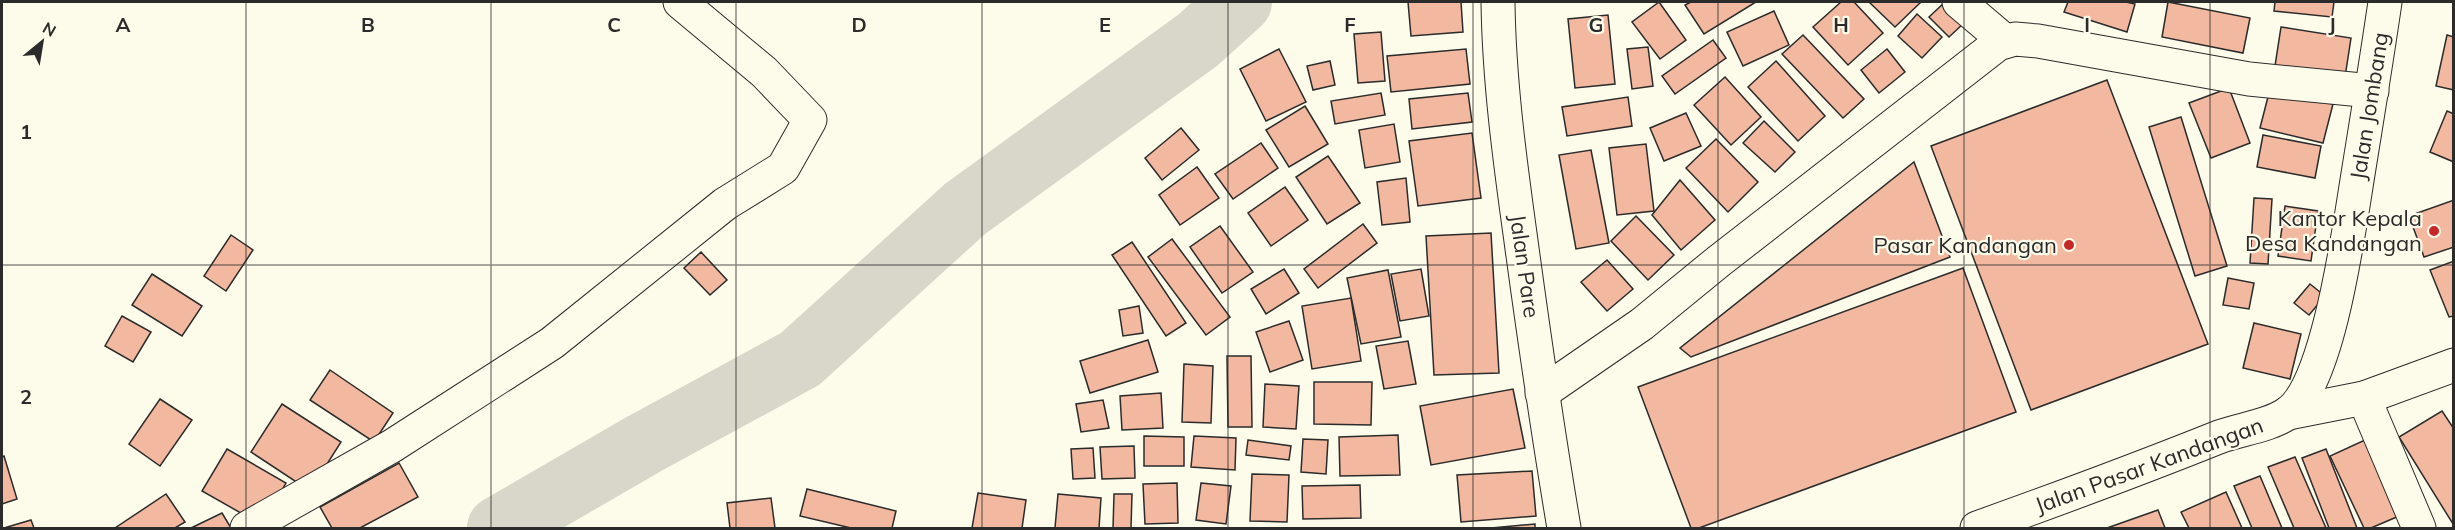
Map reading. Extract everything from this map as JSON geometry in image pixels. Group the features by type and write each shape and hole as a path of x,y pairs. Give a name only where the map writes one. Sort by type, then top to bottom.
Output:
{"street":[{"path":"247,528 392,446 552,343 725,204 783,168 810,120 764,72 680,2"},
{"name":"Jalan Pare","path":"1498,2 1498,30 1514,187 1542,393 1564,528"},
{"path":"1959,2 2005,40"},
{"name":"Jalan Jombang","path":"2288,413 2309,387 2330,325 2344,259 2385,2"},
{"path":"1542,393 1642,324 1719,261 2005,40 2038,41 2248,78 2372,91"},
{"name":"Jalan Pasar Kandangan","path":"1977,528 2288,413 2364,398 2454,365"},
{"path":"2364,398 2419,528"}],"building":[{"path":"1408,2 1461,2 1463,32 1411,36"},
{"path":"1659,2 1686,40 1660,59 1632,22"},
{"path":"1691,2 1756,2 1704,34 1685,5"},
{"path":"1841,2 1854,2 1883,33 1848,65 1813,27"},
{"path":"1869,2 1921,2 1895,27"},
{"path":"1945,2 1965,22 1949,37 1929,17"},
{"path":"2068,2 2135,4 2127,32 2064,12"},
{"path":"2168,2 2250,18 2243,53 2162,37"},
{"path":"2275,2 2334,2 2332,17 2274,11"},
{"path":"1774,11 1789,45 1743,66 1727,32"},
{"path":"1917,14 1942,37 1922,58 1898,36"},
{"path":"1608,15 1615,84 1575,88 1568,19"},
{"path":"2281,27 2351,38 2345,77 2275,66"},
{"path":"1381,32 1385,81 1358,83 1354,34"},
{"path":"1803,35 1864,99 1843,118 1782,54"},
{"path":"2447,35 2454,37 2454,90 2436,86"},
{"path":"1713,40 1726,58 1675,94 1662,76"},
{"path":"1648,47 1653,86 1632,89 1627,49"},
{"path":"1279,49 1306,102 1266,121 1240,69"},
{"path":"1466,49 1470,84 1391,92 1387,56"},
{"path":"1887,49 1905,72 1879,93 1861,70"},
{"path":"1330,61 1335,85 1313,90 1307,66"},
{"path":"1776,61 1825,116 1798,141 1748,87"},
{"path":"1725,77 1761,117 1731,145 1694,105"},
{"name":"Pasar Kandangan","path":"2107,80 2208,344 2031,410 1931,146"},
{"path":"2229,88 2250,143 2211,158 2189,103"},
{"path":"2270,89 2333,104 2323,143 2260,128"},
{"path":"1381,93 1385,115 1335,124 1331,101"},
{"path":"1468,93 1472,122 1412,129 1409,99"},
{"path":"1628,97 1632,126 1567,136 1562,107"},
{"path":"1305,106 1328,144 1289,167 1266,130"},
{"path":"2447,111 2454,114 2454,162 2430,152"},
{"path":"1686,113 1701,146 1664,161 1650,128"},
{"path":"2181,117 2227,266 2195,276 2149,127"},
{"path":"1764,121 1795,152 1775,172 1743,143"},
{"path":"1394,124 1400,162 1365,168 1359,130"},
{"path":"1181,128 1199,150 1162,180 1145,158"},
{"path":"1472,133 1481,198 1418,206 1409,141"},
{"path":"2263,135 2321,146 2315,178 2257,167"},
{"path":"1716,139 1758,182 1728,212 1686,168"},
{"path":"1261,143 1278,168 1233,199 1215,174"},
{"path":"1646,144 1654,211 1617,215 1609,148"},
{"path":"1591,150 1609,243 1576,249 1559,155"},
{"path":"1328,156 1360,203 1327,224 1296,177"},
{"name":"Pasar Kandangan","path":"1914,162 1950,257 1691,357 1680,348"},
{"path":"1197,167 1219,198 1180,225 1159,195"},
{"path":"1406,178 1410,222 1382,225 1377,182"},
{"path":"1680,180 1715,220 1681,250 1652,215"},
{"path":"1285,187 1308,220 1271,246 1248,213"},
{"path":"2254,198 2272,199 2268,264 2250,263"},
{"name":"Kantor Kepala Desa Kandangan","path":"2454,200 2454,247 2424,257 2409,216"},
{"path":"2285,206 2318,211 2311,261 2278,256"},
{"path":"1636,216 1674,255 1648,280 1611,241"},
{"path":"1363,224 1377,243 1318,288 1304,269"},
{"path":"1220,226 1253,272 1222,293 1190,247"},
{"path":"1491,233 1499,373 1434,375 1426,236"},
{"path":"231,235 253,250 226,291 204,276"},
{"path":"1172,239 1230,317 1206,335 1148,257"},
{"path":"1132,242 1186,323 1166,336 1112,255"},
{"path":"701,252 727,280 710,295 684,268"},
{"path":"1607,260 1633,289 1607,311 1581,282"},
{"path":"2454,261 2454,316 2449,317 2430,270"},
{"name":"Pasar Kandangan","path":"1963,268 2016,412 1699,528 1691,528 1638,387"},
{"path":"1284,269 1299,293 1266,314 1251,289"},
{"path":"1421,269 1429,316 1400,321 1391,274"},
{"path":"1388,270 1401,337 1361,344 1347,278"},
{"path":"152,274 202,306 182,336 132,305"},
{"path":"2228,278 2254,283 2249,309 2223,305"},
{"path":"2310,284 2325,296 2309,315 2294,303"},
{"path":"1351,298 1361,361 1312,369 1302,306"},
{"path":"1139,306 1143,333 1123,336 1119,310"},
{"path":"122,316 151,332 133,362 105,346"},
{"path":"1289,321 1303,360 1270,372 1256,332"},
{"path":"2254,323 2301,334 2290,379 2243,368"},
{"path":"1148,340 1158,372 1090,393 1080,361"},
{"path":"1408,341 1416,384 1384,389 1376,346"},
{"path":"1227,356 1251,356 1252,427 1228,427"},
{"path":"1184,364 1213,366 1211,423 1182,422"},
{"path":"330,370 393,413 374,442 310,400"},
{"path":"1314,382 1372,382 1371,425 1314,424"},
{"path":"1265,384 1299,386 1296,429 1263,427"},
{"path":"1513,389 1525,448 1431,465 1420,406"},
{"path":"1161,393 1163,428 1122,430 1120,396"},
{"path":"160,399 192,420 160,466 129,444"},
{"path":"1103,400 1109,428 1081,432 1076,404"},
{"path":"282,404 341,442 310,491 251,452"},
{"path":"2442,411 2454,429 2453,524 2399,437"},
{"path":"1398,435 1400,475 1340,476 1339,437"},
{"path":"1144,436 1184,437 1184,466 1144,466"},
{"path":"1194,436 1236,438 1235,470 1191,467"},
{"path":"1303,439 1328,440 1326,474 1301,472"},
{"path":"1248,440 1291,446 1289,460 1246,455"},
{"path":"2365,440 2399,516 2371,528 2364,528 2330,456"},
{"path":"1134,446 1135,478 1102,479 1100,447"},
{"path":"1093,448 1095,478 1073,479 1071,449"},
{"path":"227,449 286,483 262,525 202,491"},
{"path":"2326,449 2357,528 2329,528 2302,458"},
{"path":"4,456 17,499 2,504 2,457"},
{"path":"2295,457 2326,528 2294,528 2268,467"},
{"path":"399,463 418,497 360,528 332,528 320,507"},
{"path":"1532,471 1536,516 1461,522 1457,475"},
{"path":"1252,474 1289,475 1287,522 1250,521"},
{"path":"2260,476 2282,528 2252,528 2234,486"},
{"path":"1177,483 1178,523 1145,524 1143,484"},
{"path":"1201,483 1231,486 1226,524 1196,520"},
{"path":"1360,485 1361,518 1303,519 1302,486"},
{"path":"807,489 896,511 892,528 851,528 800,516"},
{"path":"2226,492 2242,528 2189,528 2181,512"},
{"path":"978,493 1026,500 1022,528 972,528"},
{"path":"166,494 185,522 175,528 115,528"},
{"path":"1058,494 1101,498 1099,528 1055,528"},
{"path":"1114,494 1132,494 1131,528 1113,528"},
{"path":"771,498 775,528 730,528 727,503"},
{"path":"2158,510 2165,528 2107,528"},
{"path":"222,513 231,528 191,528"},
{"path":"31,520 34,528 4,528"},
{"path":"1535,524 1535,528 1491,528"}],"waterway":[{"path":"499,528 644,444 800,359 965,209 1198,40 1240,2"}],"place":[{"name":"Kantor Kepala Desa Kandangan","path":"2434,231"},
{"name":"Pasar Kandangan","path":"2069,245"}]}
